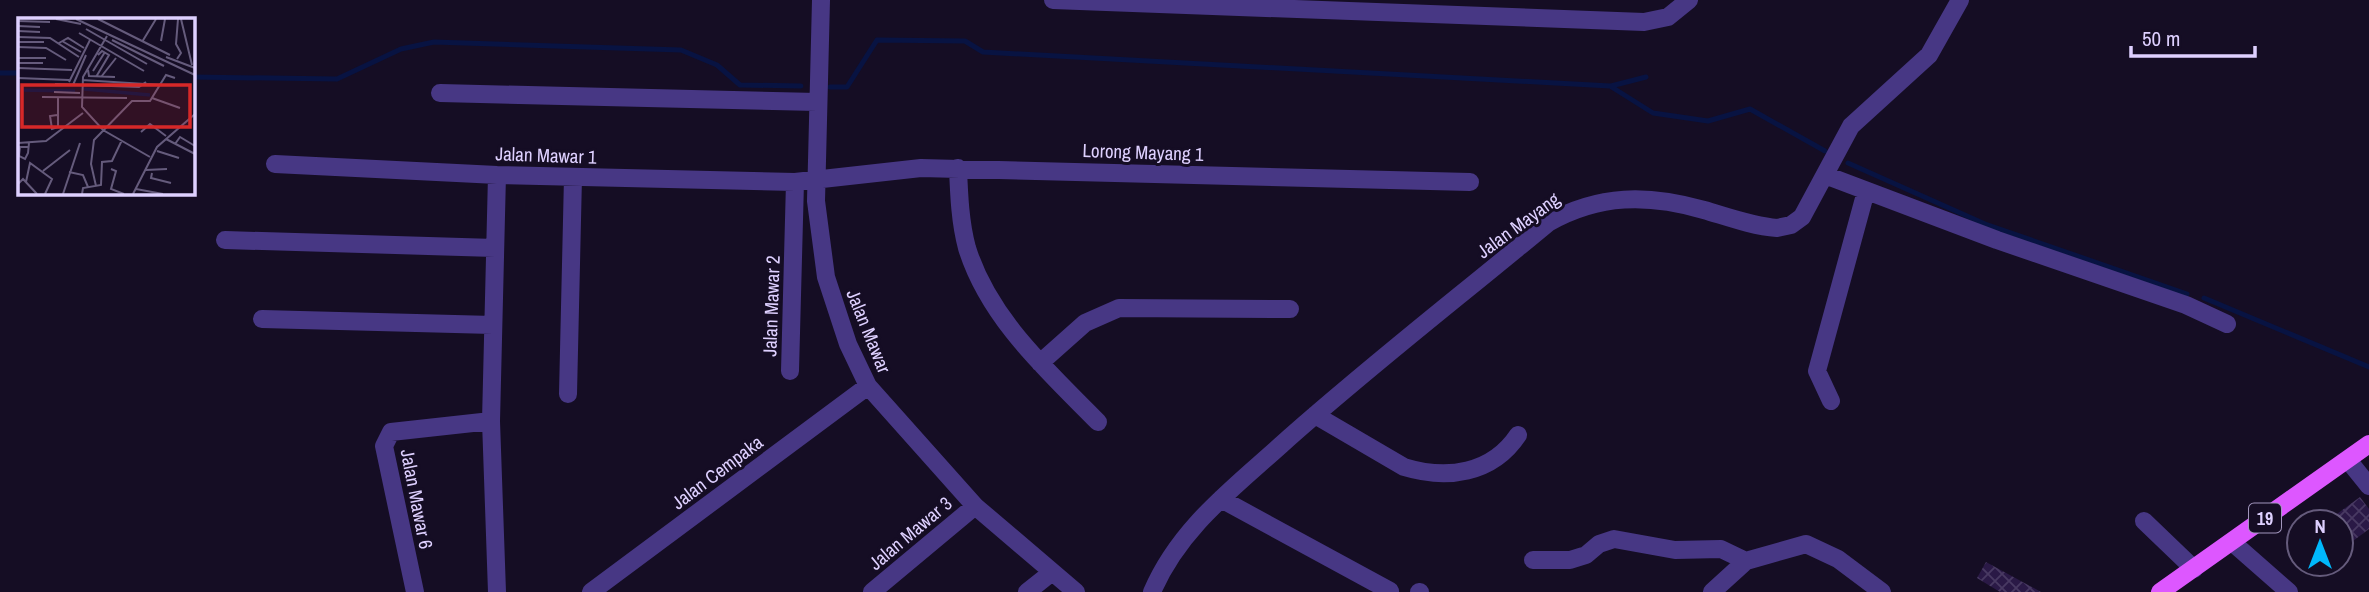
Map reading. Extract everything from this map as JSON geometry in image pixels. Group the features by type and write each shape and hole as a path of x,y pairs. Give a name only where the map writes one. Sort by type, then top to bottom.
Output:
{"main road":[{"name":"19","path":"2161,592 2369,444"}],"street":[{"name":"Jalan Mawar","path":"821,0 815,181 819,243 834,307 868,386 975,506 1076,592"},
{"path":"1054,0 1644,22 1668,17 1689,0"},
{"name":"Jalan Mayang","path":"1152,592 1163,565 1179,541 1221,499 1315,415 1548,223 1575,208 1607,200 1670,202 1777,228 1791,225 1802,218 1851,126 1928,55 1961,0"},
{"path":"440,93 817,102"},
{"name":"Jalan Mawar 1","path":"275,164 497,175 815,181"},
{"path":"958,168 967,247 981,282 1005,321 1040,363 1098,422"},
{"name":"Lorong Mayang 1","path":"815,181 886,170 958,168 1470,182"},
{"path":"497,175 491,421 497,592"},
{"path":"1825,175 2186,304 2227,324"},
{"path":"568,394 573,177"},
{"name":"Jalan Mawar 2","path":"790,371 795,182"},
{"path":"1831,401 1817,371 1867,191"},
{"path":"225,240 495,248"},
{"name":"Jalan Mawar 2","path":"795,242 819,243"},
{"path":"1040,363 1085,323 1119,308 1290,309"},
{"path":"262,319 493,326"},
{"name":"Jalan Cempaka","path":"591,592 868,386"},
{"path":"1315,415 1404,467 1419,471 1467,471 1491,464 1507,453 1518,435"},
{"name":"Jalan Mawar 6","path":"415,592 384,446 386,437 391,432 491,421"},
{"path":"2348,460 2369,486"},
{"path":"1221,499 1390,591"},
{"name":"Jalan Mawar 3","path":"872,592 975,506"},
{"path":"2144,521 2194,569"},
{"path":"1533,560 1578,558 1614,539 1675,550 1721,549 1746,561"},
{"path":"2231,542 2289,592"},
{"path":"1712,592 1746,561 1806,544 1839,559 1882,592"},
{"path":"1027,592 1051,573"}],"building":[{"path":"2360,497 2369,509 2369,529 2355,540 2355,508 2345,508"},
{"path":"1986,562 2041,592 2000,592 1977,578"}],"waterway":[{"path":"830,87 847,87 877,40 965,41 983,52 1610,86 1653,113 1708,121 1750,109 1825,151"},
{"path":"194,77 337,79 401,49 434,42 681,50 717,65 740,85 801,86"},
{"path":"0,73 18,73"},
{"path":"1611,86 1646,77"},
{"path":"1848,163 1985,224 2187,294"},
{"path":"2204,298 2369,367"}]}
